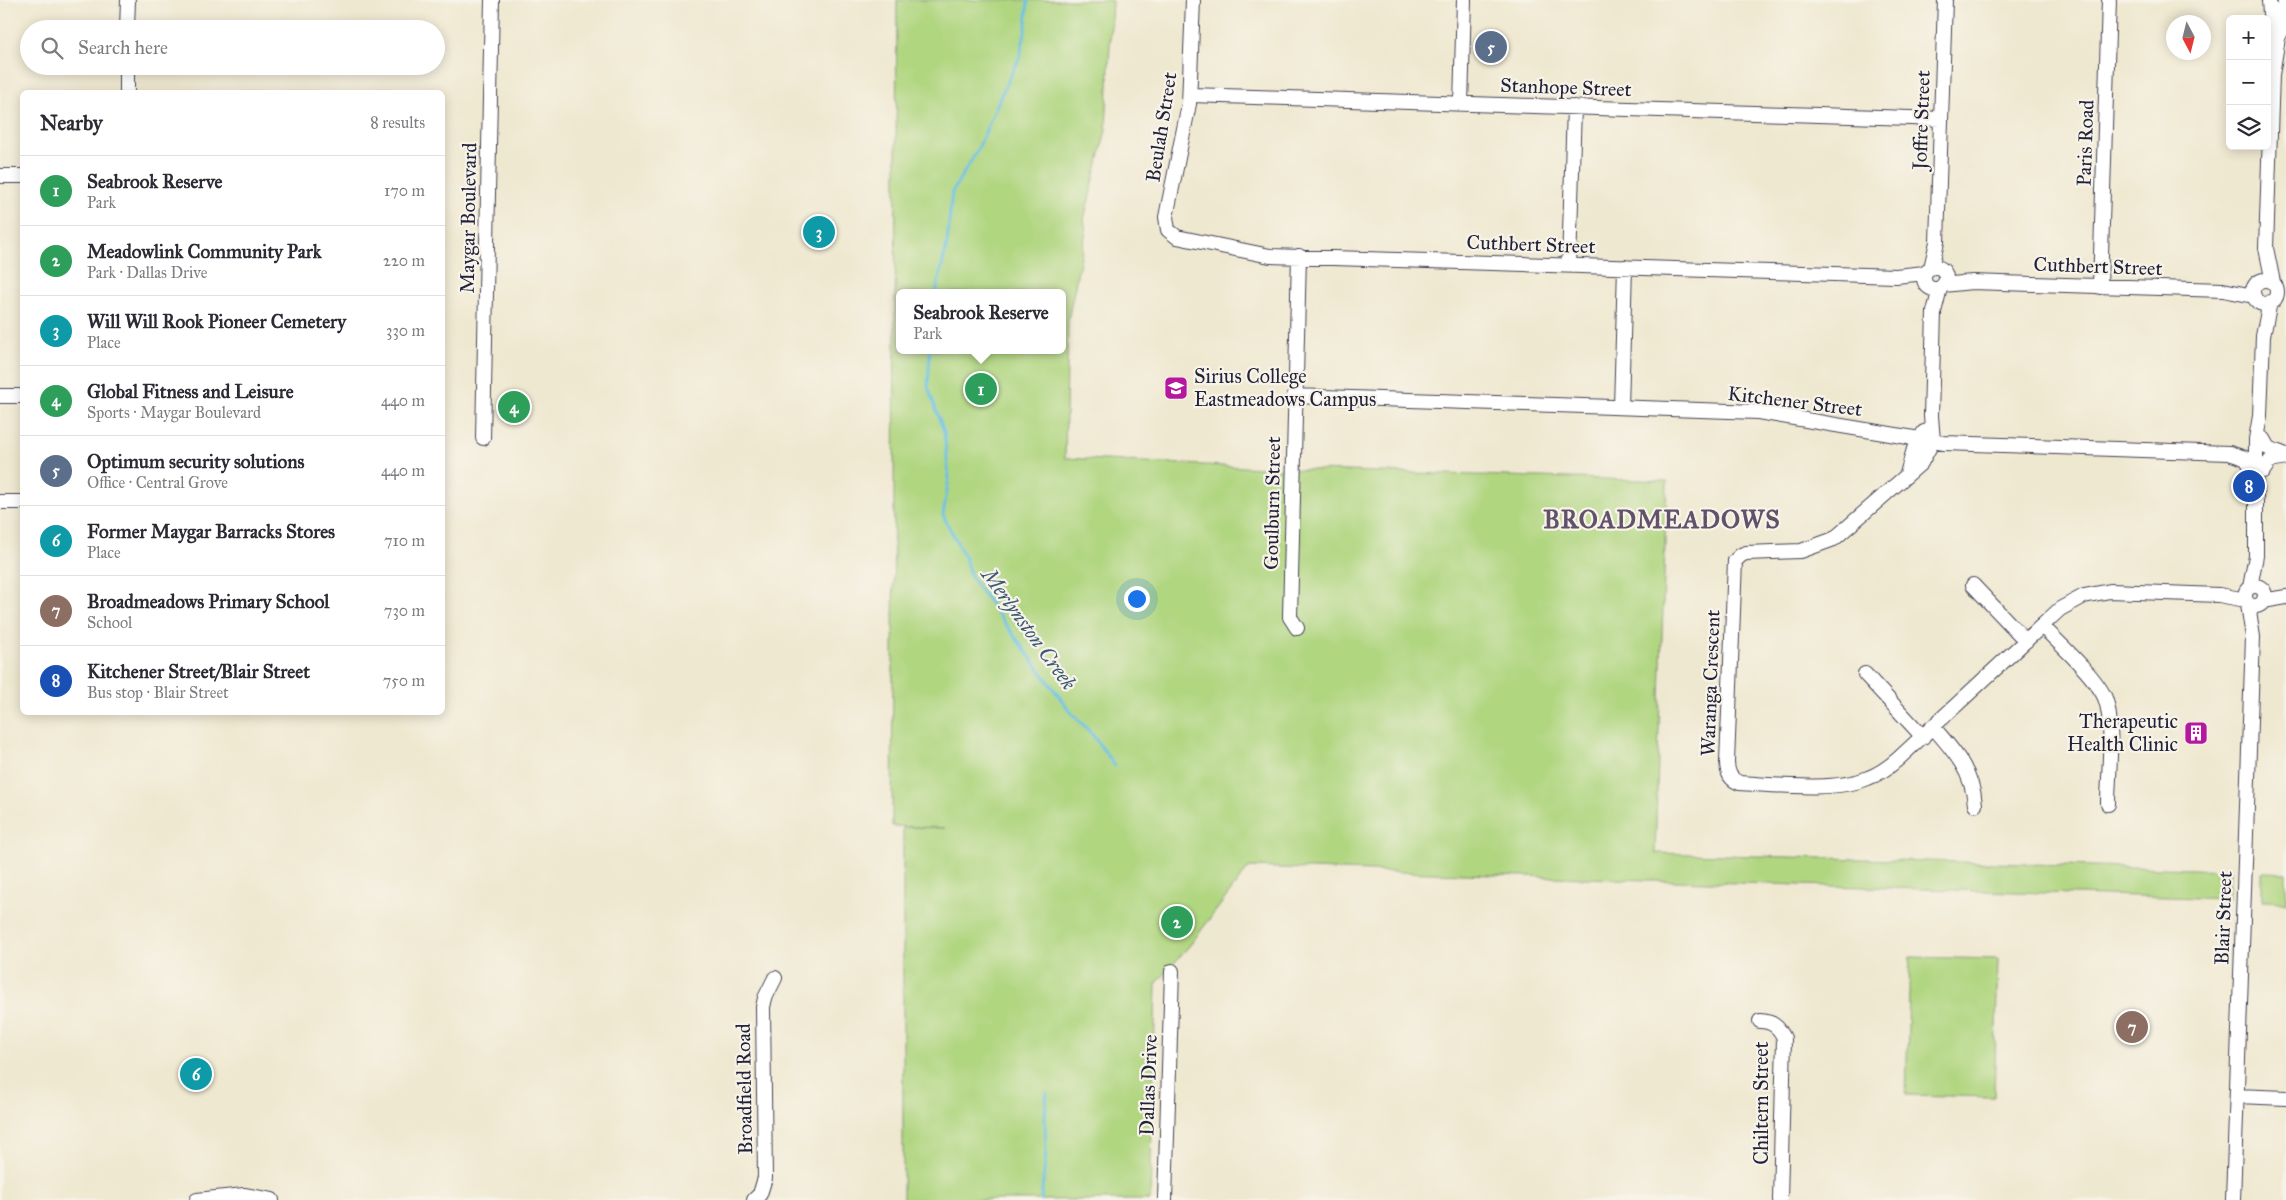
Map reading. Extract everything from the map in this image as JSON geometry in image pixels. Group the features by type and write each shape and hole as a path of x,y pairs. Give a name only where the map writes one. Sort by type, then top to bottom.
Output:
{"street":[{"path":"127,20 128,0"},
{"name":"Beulah Street","path":"1168,230 1166,217 1190,95 1193,0"},
{"path":"1461,104 1464,0"},
{"name":"Joffre Street","path":"1927,440 1930,416 1945,0"},
{"name":"Paris Road","path":"2100,286 2109,0"},
{"name":"Blair Street","path":"2269,0 2270,15"},
{"name":"Blair Street","path":"2271,29 2286,2"},
{"name":"Maygar Boulevard","path":"483,438 491,5"},
{"name":"Blair Street","path":"2233,1200 2263,336 2269,291 2266,248 2272,75 2278,38 2286,22"},
{"name":"Blair Street","path":"2270,60 2272,75"},
{"path":"127,75 127,90"},
{"name":"Stanhope Street","path":"1190,95 1941,119"},
{"path":"1569,266 1574,107"},
{"path":"0,176 20,176"},
{"name":"Cuthbert Street","path":"1168,230 1177,237 1248,253 1299,256 1896,276 1972,282 2269,291"},
{"name":"Goulburn Street","path":"1297,628 1290,617 1294,396 1299,256"},
{"path":"1620,407 1625,267"},
{"path":"0,396 20,396"},
{"name":"Kitchener Street","path":"1294,396 1758,412 1960,444 2229,453"},
{"path":"2229,453 2249,447 2260,439 2268,448 2286,456"},
{"name":"Waranga Crescent","path":"1927,440 1906,474 1852,525 1824,544 1792,552 1746,553 1735,561 1727,768 1732,779 1740,783 1842,785 1868,779 1898,759 2068,603 2092,593 2125,591 2286,597"},
{"path":"2229,453 2245,458 2259,471 2270,461 2286,456"},
{"path":"0,502 20,502"},
{"path":"1973,585 2026,641"},
{"path":"2042,626 2088,674 2104,697 2110,722 2108,804"},
{"path":"1865,674 1923,736"},
{"path":"1933,726 1955,752 1968,774 1975,805"},
{"name":"Dallas Drive","path":"1165,1200 1172,971"},
{"name":"Broadfield Road","path":"754,1200 760,1194 765,1178 763,1007 765,998 775,978"},
{"name":"Chiltern Street","path":"1760,1021 1777,1026 1784,1038 1780,1200"},
{"path":"2237,1096 2286,1098"},
{"path":"197,1200 244,1195 272,1200"}],"green space":[{"path":"897,0 1112,0 1106,130 1084,219 1086,232 1068,320 1065,458 1283,469 1667,481 1655,853 2230,870 2229,899 1249,867 1190,945 1156,984 1150,1200 903,1200 903,827 945,828 892,826"},
{"path":"2262,872 2286,873 2286,902 2262,901"},
{"path":"1910,957 1998,959 1994,1097 1906,1095"}],"waterway":[{"name":"Merlynston Creek","path":"937,289 947,244 952,192 977,151 1020,57 1026,27 1028,0"},
{"name":"Merlynston Creek","path":"930,354 928,387 944,432 949,478 943,515 965,558 970,575 975,583 1070,711 1091,733 1115,766"},
{"name":"Merlynston Creek","path":"1041,1200 1046,1153 1045,1116 1047,1093"}],"place":[{"name":"Optimum security solutions","path":"1491,47"},
{"name":"Will Will Rook Pioneer Cemetery","path":"819,232"},
{"name":"Sirius College Eastmeadows Campus","path":"1176,388"},
{"name":"Seabrook Reserve","path":"981,389"},
{"name":"Global Fitness and Leisure","path":"514,407"},
{"name":"Kitchener Street/Blair Street","path":"2249,486"},
{"name":"Therapeutic Health Clinic","path":"2196,733"},
{"name":"Meadowlink Community Park","path":"1177,922"},
{"name":"Broadmeadows Primary School","path":"2132,1027"},
{"name":"Former Maygar Barracks Stores","path":"196,1074"}],"district":[{"name":"BROADMEADOWS","path":"1662,519"}]}
